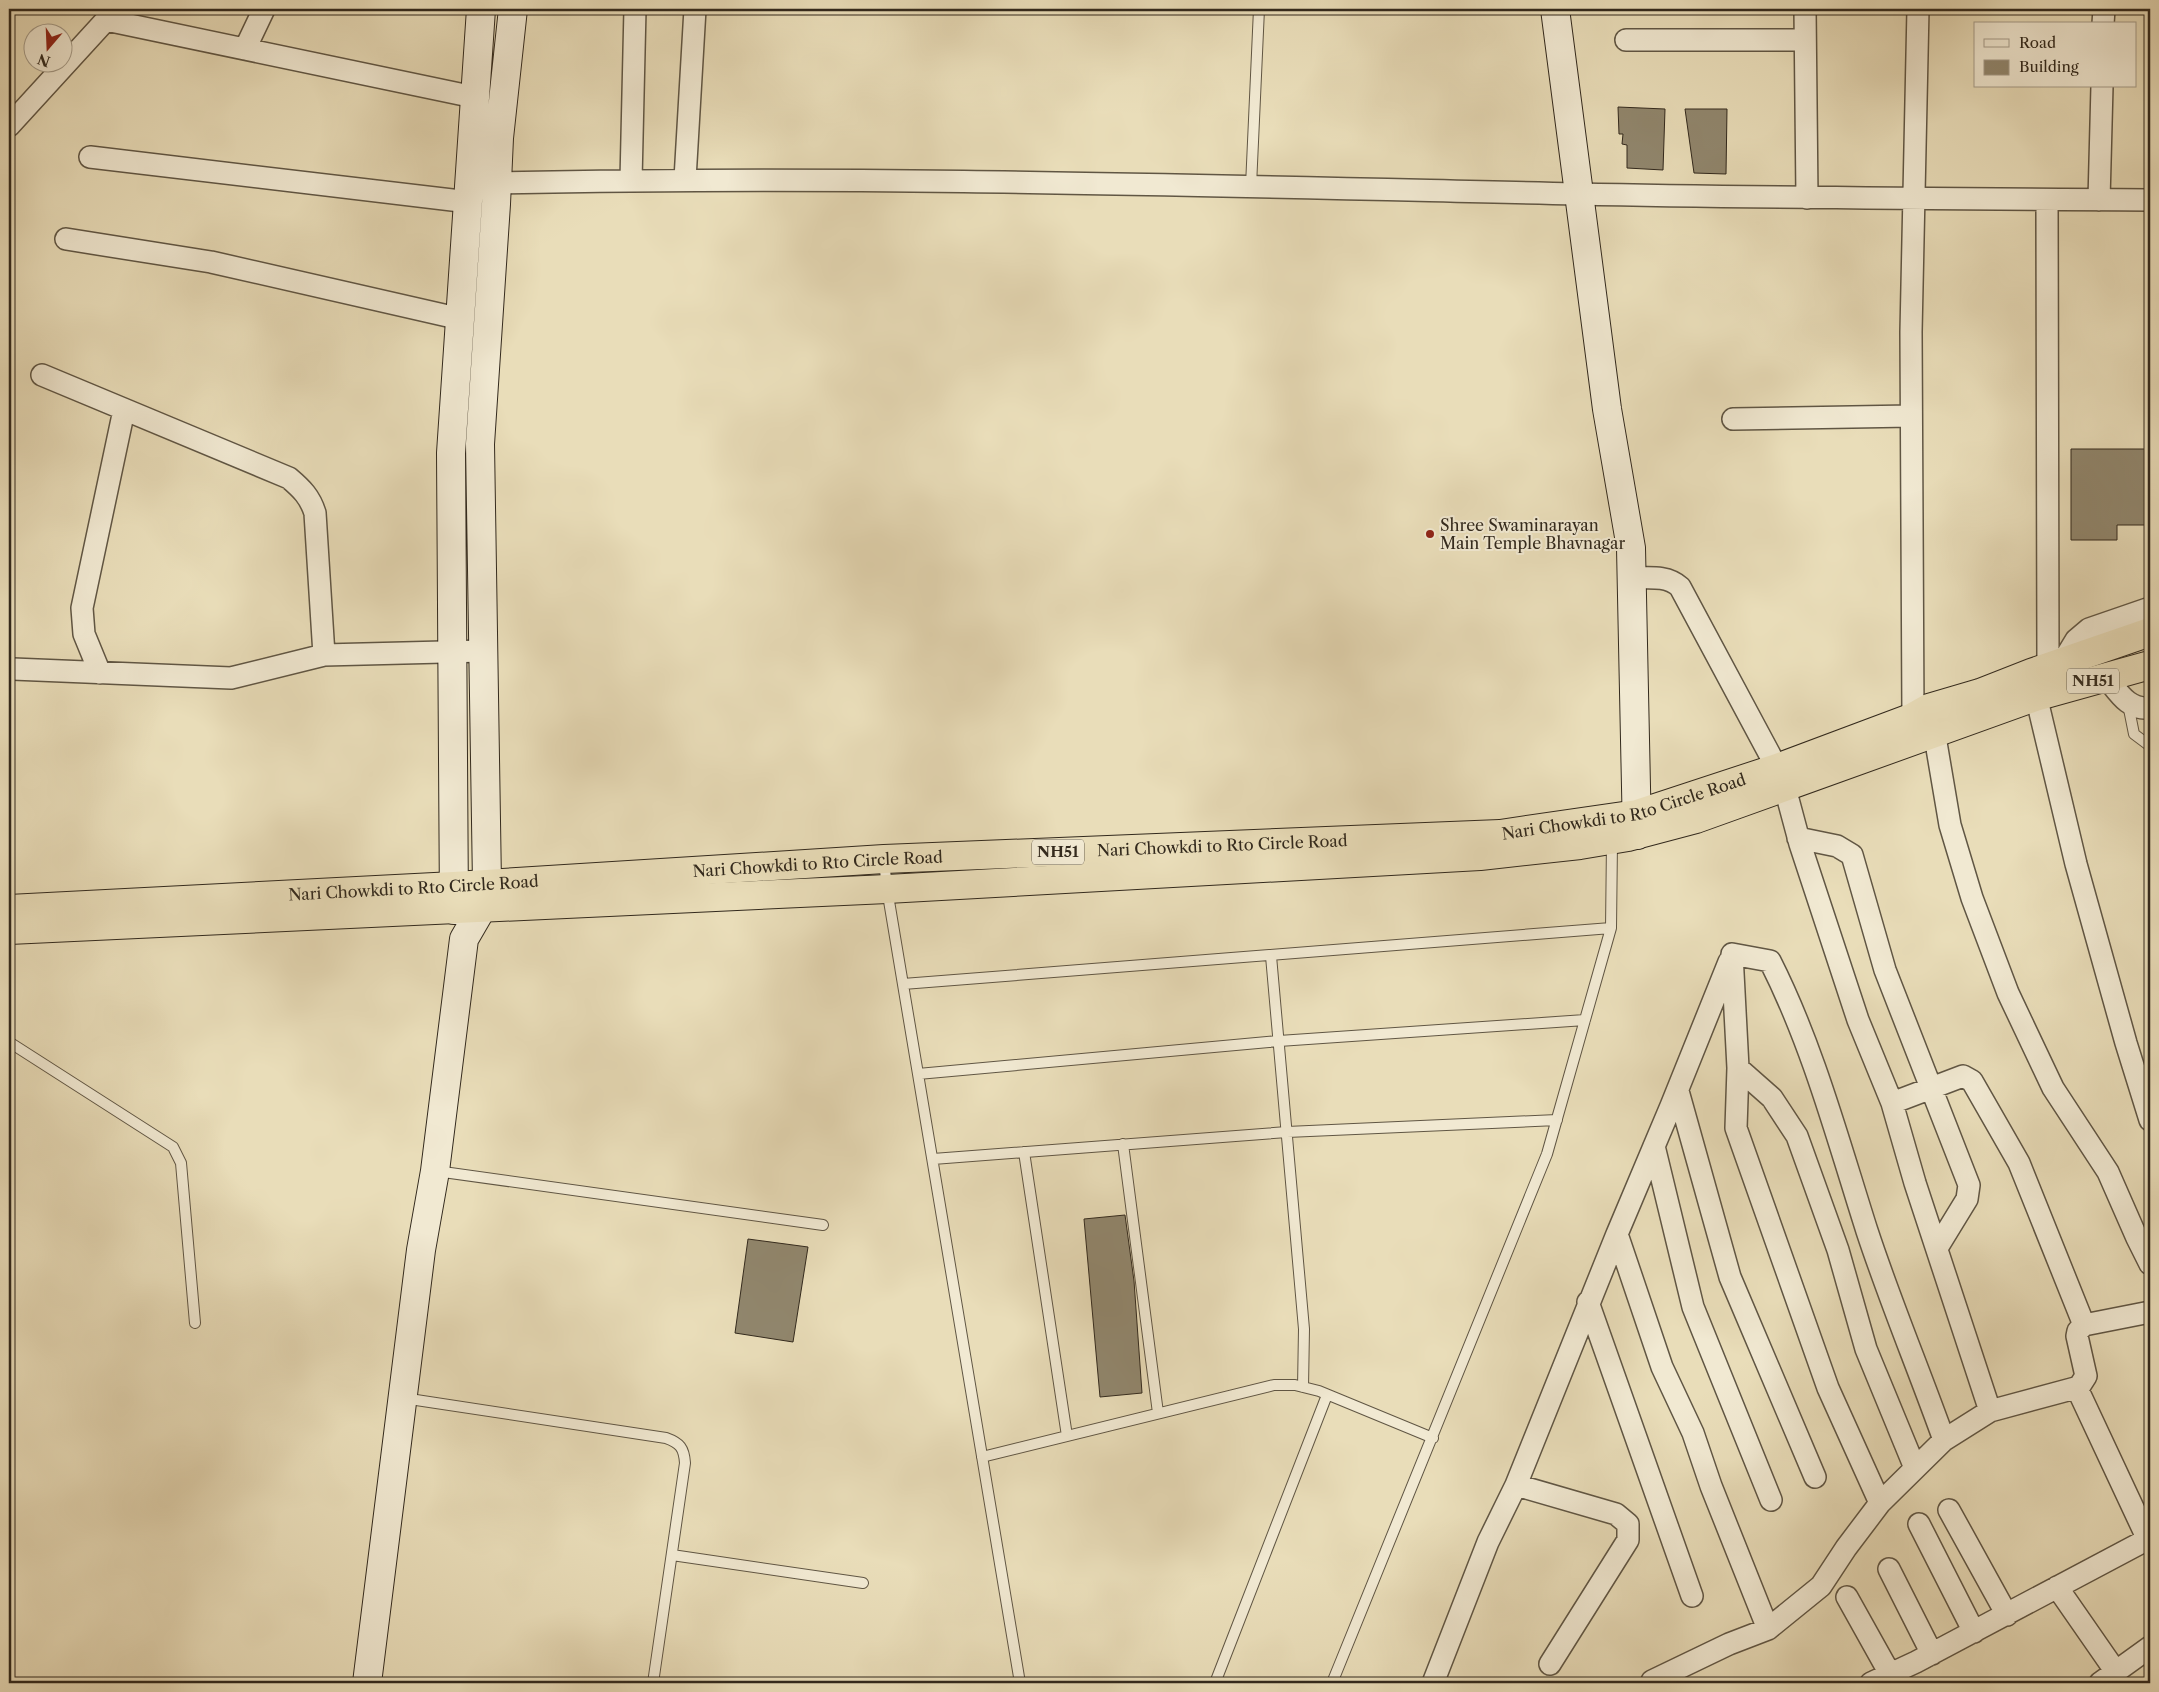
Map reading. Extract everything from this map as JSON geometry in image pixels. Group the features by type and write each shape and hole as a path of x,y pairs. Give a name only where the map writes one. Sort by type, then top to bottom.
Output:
{"highway":[{"name":"NH51","path":"1781,778 1935,735 2051,672 2150,632"},
{"name":"NH51","path":"2051,672 2106,678 2150,665"},
{"name":"Nari Chowkdi to Rto Circle Road","path":"9,909 454,898 884,859 1500,834 1624,827 1781,778 1921,712 2051,672"},
{"name":"NH51","path":"485,896 887,889 1480,856 1580,845 1624,827"},
{"name":"NH51","path":"9,930 454,898"}],"street":[{"path":"245,49 264,9"},
{"path":"464,940 454,898 451,453 481,9"},
{"path":"367,1683 421,1250 435,1170 464,940 485,896 480,444 498,182 499,138 513,9"},
{"path":"632,180 636,9"},
{"path":"685,179 696,9"},
{"path":"1555,9 1607,409 1632,548 1624,827"},
{"path":"1805,9 1807,198"},
{"path":"1918,9 1911,416 1921,712 1935,735 1950,825 1972,898 2008,993 2053,1088 2108,1172 2150,1264"},
{"path":"2103,22 2104,9"},
{"path":"9,126 110,15 245,49 474,97"},
{"path":"1626,40 1805,40"},
{"path":"2099,200 2102,88"},
{"path":"90,157 469,191 498,182 685,179 1251,186 1807,198 2150,200"},
{"path":"2047,200 2051,672 2076,864 2126,1043 2150,1120"},
{"path":"66,239 211,262 461,318"},
{"path":"42,375 289,478 311,499 315,513 324,655"},
{"path":"100,673 84,634 82,608 124,410"},
{"path":"1733,419 1911,416"},
{"path":"1632,578 1666,579 1680,587 1781,778 1798,838 1858,1020 1892,1104 1990,1411"},
{"path":"2051,672 2076,640 2089,629 2150,608"},
{"path":"13,669 231,678 324,655 483,651"},
{"path":"2106,678 2128,704 2141,709 2150,708"},
{"path":"1798,838 1837,846 1852,855 1883,965 1969,1185 1967,1199 1937,1248"},
{"path":"1732,954 1738,1068 1736,1128 1828,1388 1880,1503"},
{"path":"1433,1683 1488,1542 1516,1485 1588,1302 1678,1091 1732,954"},
{"path":"1732,954 1770,961 1790,1001 1829,1110 1868,1233 1944,1440"},
{"path":"1738,1068 1772,1098 1797,1136 1835,1241 1866,1348 1915,1468"},
{"path":"1847,1597 1882,1680 2149,1541 2081,1382 2080,1331 2020,1163 1972,1081 1963,1076 1892,1104"},
{"path":"1678,1091 1730,1277 1815,1477"},
{"path":"1654,1146 1693,1307 1771,1500"},
{"path":"1617,1234 1662,1367 1693,1433 1711,1486 1768,1629"},
{"path":"1588,1302 1692,1596"},
{"path":"2080,1331 2150,1312"},
{"path":"1652,1681 1729,1644 1768,1629 1821,1586 1846,1548 1880,1503 1944,1440 1990,1411 2081,1382"},
{"path":"1516,1485 1616,1514 1628,1524 1628,1540 1550,1664"},
{"path":"1949,1510 2006,1615"},
{"path":"1919,1524 1974,1632"},
{"path":"1889,1569 1932,1654"},
{"path":"2057,1588 2108,1677 2150,1647"}],"lane":[{"path":"1251,186 1259,9"},
{"path":"2128,704 2134,734 2150,746"},
{"path":"1332,1683 1540,1174 1611,928 1624,827"},
{"path":"884,859 887,889 1020,1683"},
{"path":"903,984 1611,928"},
{"path":"1271,956 1304,1329 1303,1387"},
{"path":"918,1074 1279,1041 1585,1020"},
{"path":"9,1042 173,1147 181,1162 195,1324"},
{"path":"933,1159 1287,1132 1557,1120"},
{"path":"1123,1144 1158,1413"},
{"path":"1024,1152 1067,1436"},
{"path":"435,1170 824,1226"},
{"path":"982,1456 1274,1385 1303,1387 1327,1395 1432,1438"},
{"path":"1215,1683 1327,1395"},
{"path":"403,1398 666,1438 678,1442 684,1451 685,1463 653,1683"},
{"path":"672,1555 863,1583"}],"building":[{"path":"1618,107 1665,109 1663,170 1627,168 1627,145 1622,144 1623,134 1619,134"},
{"path":"1685,109 1727,109 1726,174 1694,173"},
{"path":"2071,449 2150,449 2150,525 2117,525 2117,540 2071,540"},
{"path":"1125,1215 1134,1281 1142,1393 1100,1397 1084,1219"},
{"path":"748,1239 808,1247 793,1342 735,1333"}],"place":[{"name":"Shree Swaminarayan Main Temple Bhavnagar","path":"1430,534"}]}
